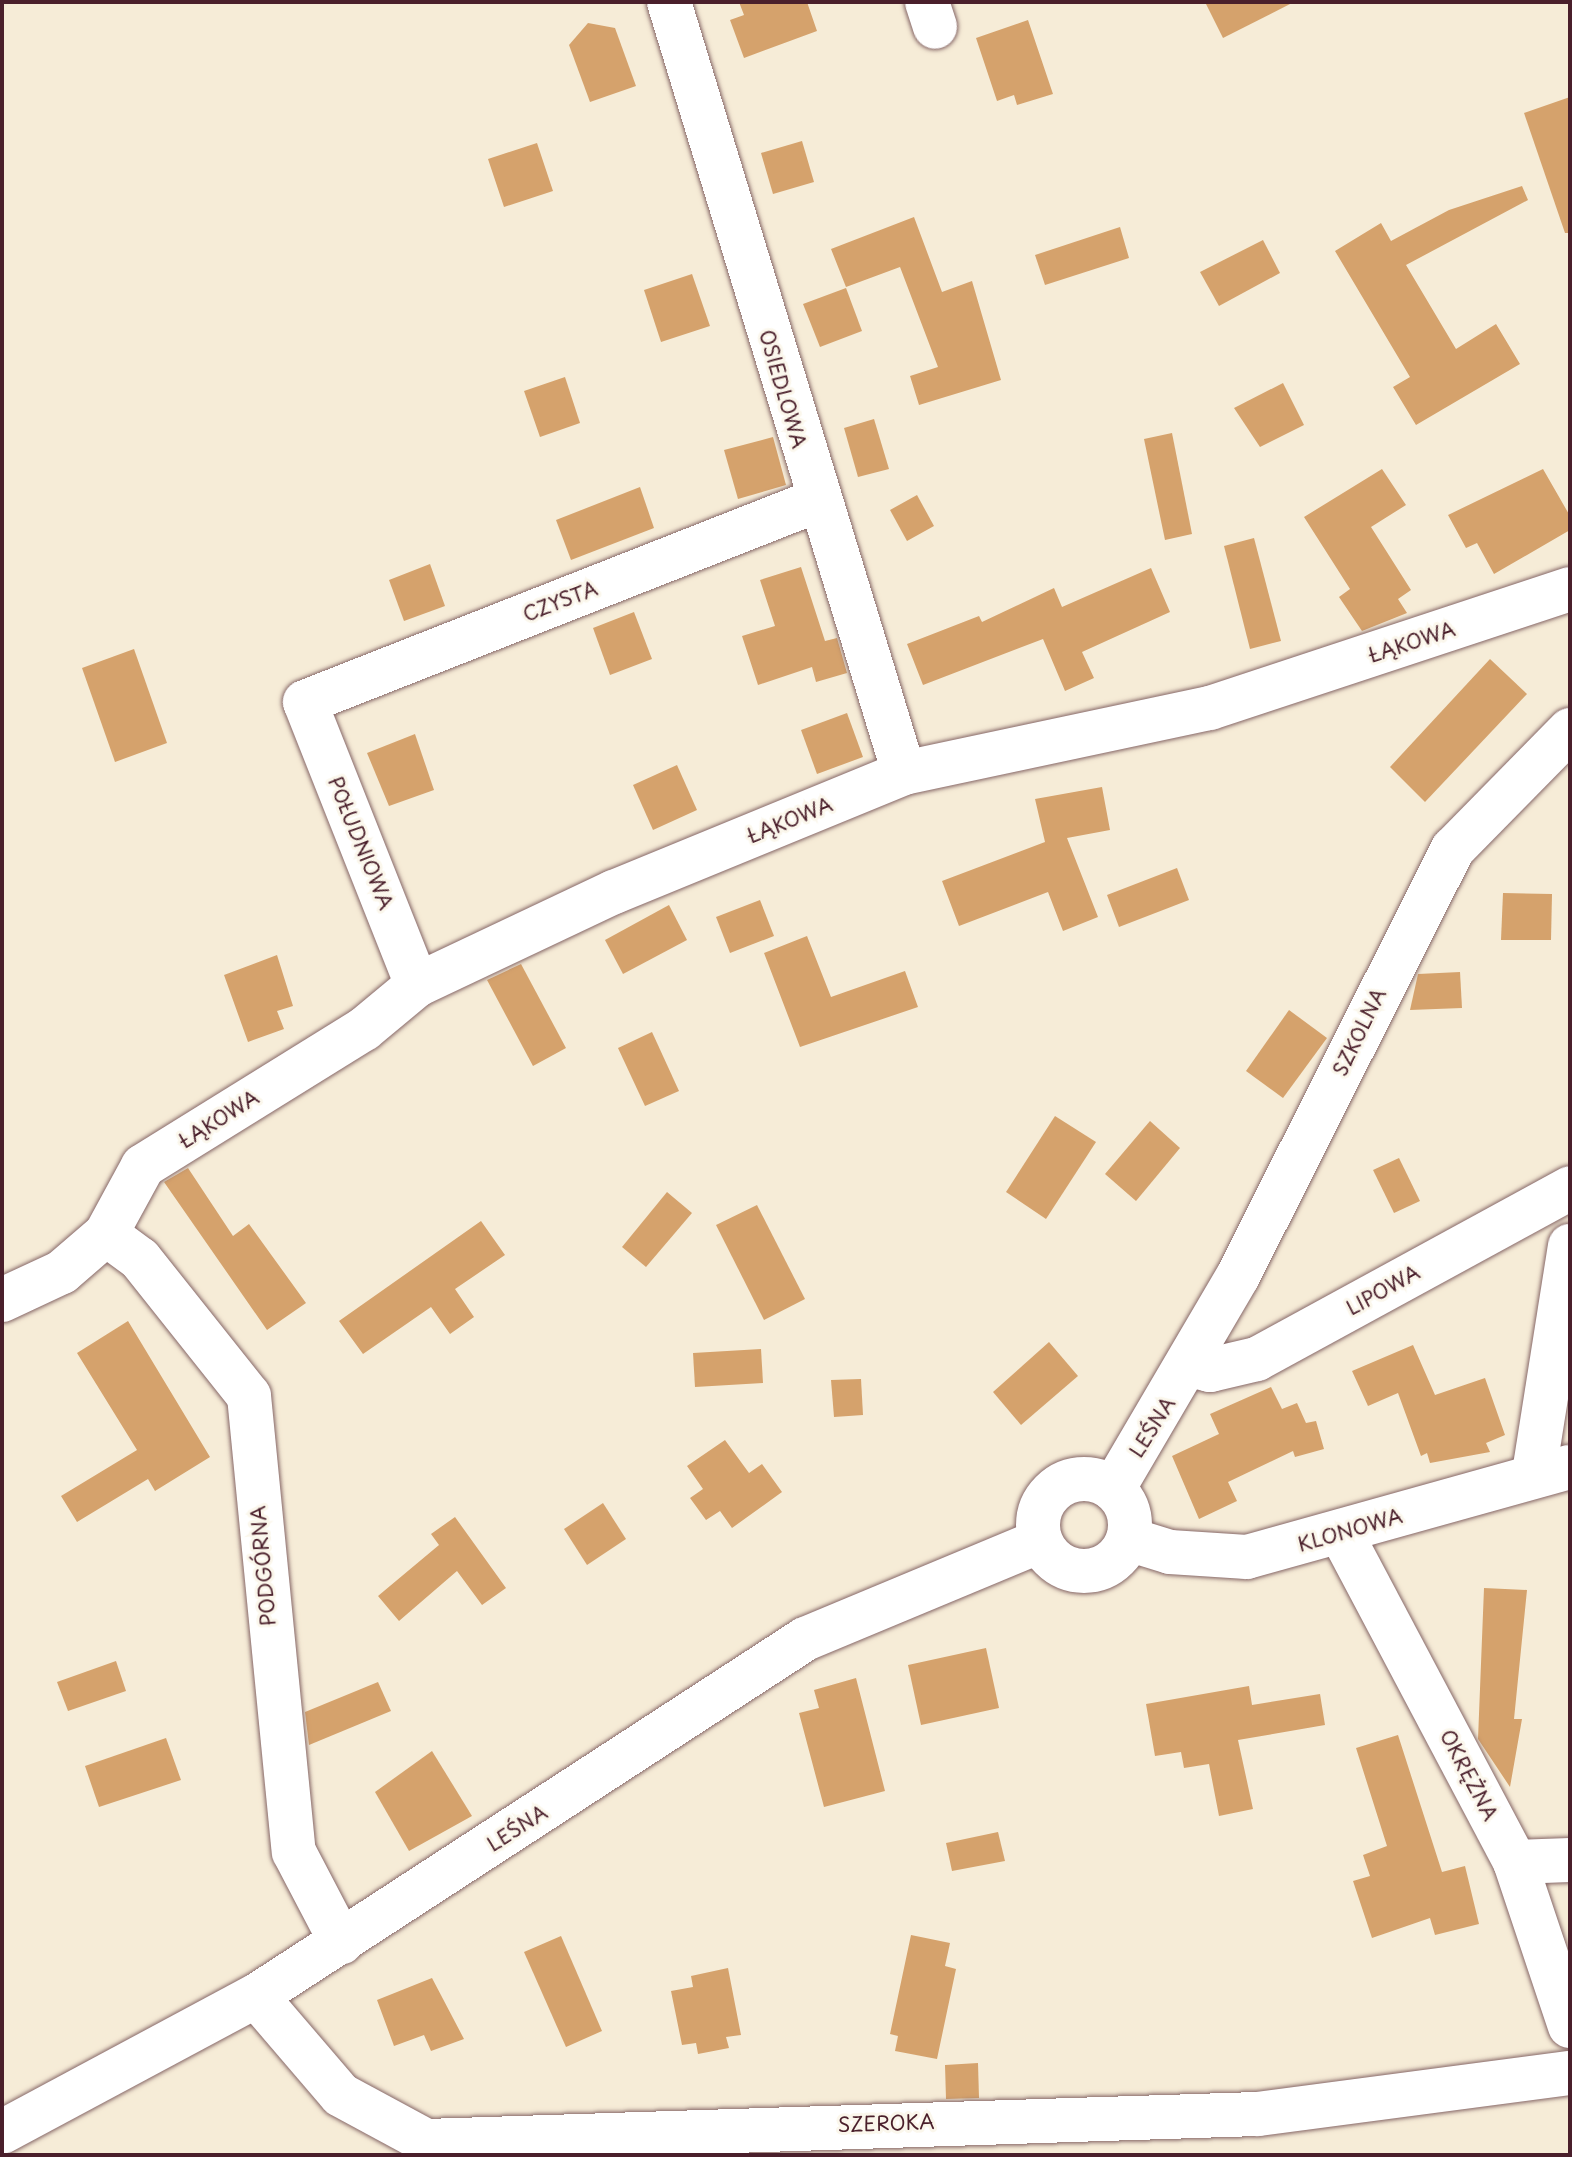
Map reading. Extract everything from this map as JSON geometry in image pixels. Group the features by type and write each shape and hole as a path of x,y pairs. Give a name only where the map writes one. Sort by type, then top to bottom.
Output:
{"street":[{"name":"OSIEDLOWA","path":"669,2 816,501 904,773"},
{"name":"CZYSTA","path":"305,702 816,501"},
{"name":"ŁĄKOWA","path":"106,1234 143,1166 364,1029 417,985 614,892 904,773 1210,708 1570,589"},
{"name":"POŁUDNIOWA","path":"305,702 417,985"},
{"name":"SZKOLNA","path":"1190,1365 1453,849 1570,730"},
{"name":"LIPOWA","path":"1190,1365 1210,1370 1257,1359 1570,1188"},
{"path":"2,1300 62,1272 106,1234"},
{"name":"PODGÓRNA","path":"106,1234 140,1259 249,1396 294,1852 341,1942"},
{"path":"1552,1470 1570,1246"},
{"name":"LEŚNA","path":"1113,1489 1190,1365"},
{"name":"KLONOWA","path":"1128,1539 1170,1552 1247,1557 1342,1535 1552,1470"},
{"path":"1085,1479 1113,1489 1128,1512 1128,1539 1112,1562 1085,1572 1057,1563 1040,1541 1039,1512 1057,1488 1085,1479"},
{"name":"OKRĘŻNA","path":"1342,1535 1515,1862 1570,2026"},
{"name":"LEŚNA","path":"2,2132 256,1996 805,1639 1040,1541"},
{"path":"1515,1862 1570,1860"},
{"name":"SZEROKA","path":"256,1996 341,2095 429,2148 1258,2114 1570,2073"}],"building":[{"path":"739,2 807,2 817,31 744,58 730,20 744,15"},
{"path":"1205,2 1294,2 1223,38"},
{"path":"1028,20 1053,94 1017,105 1014,95 997,101 976,38"},
{"path":"588,23 615,28 636,86 590,102 569,45"},
{"path":"1570,97 1570,233 1565,233 1524,113"},
{"path":"802,141 814,182 773,194 761,153"},
{"path":"537,143 553,191 504,207 488,159"},
{"path":"1522,186 1528,200 1406,265 1456,349 1496,324 1520,364 1416,425 1393,387 1410,377 1335,251 1381,223 1391,241 1449,210"},
{"path":"914,217 942,292 972,281 1001,380 919,405 910,376 938,367 900,267 846,287 831,249"},
{"path":"1120,227 1129,258 1045,285 1035,255"},
{"path":"1263,240 1280,273 1219,306 1200,272"},
{"path":"692,274 710,326 661,342 644,290"},
{"path":"846,288 862,331 820,347 803,304"},
{"path":"565,377 580,423 540,437 524,391"},
{"path":"1283,383 1304,425 1260,447 1234,408"},
{"path":"874,419 889,469 858,477 844,428"},
{"path":"1172,433 1192,534 1165,540 1144,439"},
{"path":"773,437 786,485 738,499 724,450"},
{"path":"1382,469 1406,505 1371,527 1411,590 1398,599 1407,613 1362,631 1339,597 1350,589 1304,517"},
{"path":"1543,469 1570,516 1570,530 1494,574 1477,543 1466,548 1448,515"},
{"path":"640,487 654,528 571,560 556,520"},
{"path":"917,495 934,526 907,541 890,510"},
{"path":"1254,538 1281,641 1250,649 1224,546"},
{"path":"430,564 445,606 404,621 389,580"},
{"path":"801,567 825,641 837,638 847,673 816,682 812,667 758,685 742,636 775,626 760,580"},
{"path":"1151,568 1170,612 1082,652 1094,678 1065,691 1043,639 923,685 907,644 979,616 982,622 1054,588 1062,607"},
{"path":"634,612 652,659 610,675 593,628"},
{"path":"134,649 167,743 115,762 82,668"},
{"path":"1490,659 1527,694 1425,802 1390,767"},
{"path":"847,713 863,757 817,774 801,730"},
{"path":"415,734 434,790 389,806 367,753"},
{"path":"677,765 697,810 653,830 633,785"},
{"path":"1102,787 1110,830 1067,838 1098,917 1063,931 1048,892 959,926 942,881 1045,842 1035,799"},
{"path":"1177,868 1189,900 1119,927 1107,895"},
{"path":"1503,893 1552,894 1551,940 1501,940"},
{"path":"760,900 774,936 730,953 716,917"},
{"path":"669,905 687,940 623,974 605,940"},
{"path":"807,936 831,997 905,971 918,1007 800,1047 764,953"},
{"path":"277,955 293,1006 277,1011 284,1029 248,1042 224,975"},
{"path":"521,964 566,1048 533,1066 487,980"},
{"path":"1460,972 1462,1008 1410,1010 1418,974"},
{"path":"1289,1010 1327,1038 1283,1098 1246,1071"},
{"path":"652,1032 679,1091 645,1106 618,1048"},
{"path":"1055,1116 1096,1142 1046,1219 1006,1192"},
{"path":"1150,1121 1180,1148 1136,1201 1105,1174"},
{"path":"1399,1158 1420,1201 1394,1213 1373,1170"},
{"path":"188,1168 233,1236 249,1224 306,1303 267,1330 164,1182"},
{"path":"667,1192 692,1213 646,1267 622,1247"},
{"path":"757,1205 805,1299 764,1320 716,1225"},
{"path":"481,1221 505,1255 455,1289 474,1317 450,1334 431,1307 363,1354 339,1321"},
{"path":"128,1321 210,1457 155,1491 148,1479 77,1522 61,1496 137,1450 77,1353"},
{"path":"1049,1342 1078,1376 1021,1425 993,1392"},
{"path":"1413,1345 1435,1395 1485,1378 1505,1435 1486,1443 1490,1452 1430,1463 1427,1453 1421,1456 1398,1393 1368,1406 1352,1371"},
{"path":"761,1349 763,1383 695,1387 693,1353"},
{"path":"861,1379 863,1415 834,1417 831,1380"},
{"path":"1271,1387 1282,1409 1297,1403 1306,1423 1316,1421 1324,1449 1295,1457 1293,1451 1228,1482 1237,1501 1199,1519 1172,1456 1219,1434 1210,1414"},
{"path":"725,1440 749,1473 762,1464 782,1492 732,1528 720,1511 706,1520 690,1498 703,1489 687,1466"},
{"path":"603,1503 626,1539 587,1565 564,1529"},
{"path":"455,1517 506,1588 482,1605 457,1571 399,1621 378,1596 439,1545 431,1534"},
{"path":"1484,1588 1527,1590 1514,1719 1522,1719 1510,1787 1478,1739"},
{"path":"986,1648 999,1708 921,1725 908,1665"},
{"path":"116,1661 126,1691 68,1711 57,1682"},
{"path":"856,1678 885,1791 824,1807 799,1713 819,1708 814,1690"},
{"path":"378,1682 391,1711 309,1745 305,1712"},
{"path":"1249,1686 1252,1705 1320,1694 1325,1725 1238,1740 1253,1809 1219,1816 1209,1764 1184,1768 1181,1752 1155,1756 1146,1704"},
{"path":"1398,1735 1442,1872 1465,1866 1479,1924 1435,1935 1430,1918 1372,1938 1353,1881 1370,1876 1363,1855 1387,1846 1356,1748"},
{"path":"166,1738 181,1780 99,1807 85,1766"},
{"path":"432,1751 472,1816 409,1851 375,1792"},
{"path":"998,1832 1005,1861 952,1871 946,1843"},
{"path":"911,1935 950,1943 945,1966 956,1969 937,2059 895,2051 898,2036 890,2034"},
{"path":"561,1936 602,2031 566,2047 524,1952"},
{"path":"728,1968 741,2035 726,2037 729,2048 698,2054 696,2043 682,2045 671,1991 693,1987 691,1976"},
{"path":"432,1978 464,2039 431,2051 424,2035 394,2046 377,2000"},
{"path":"978,2063 979,2098 946,2099 945,2065"}]}
